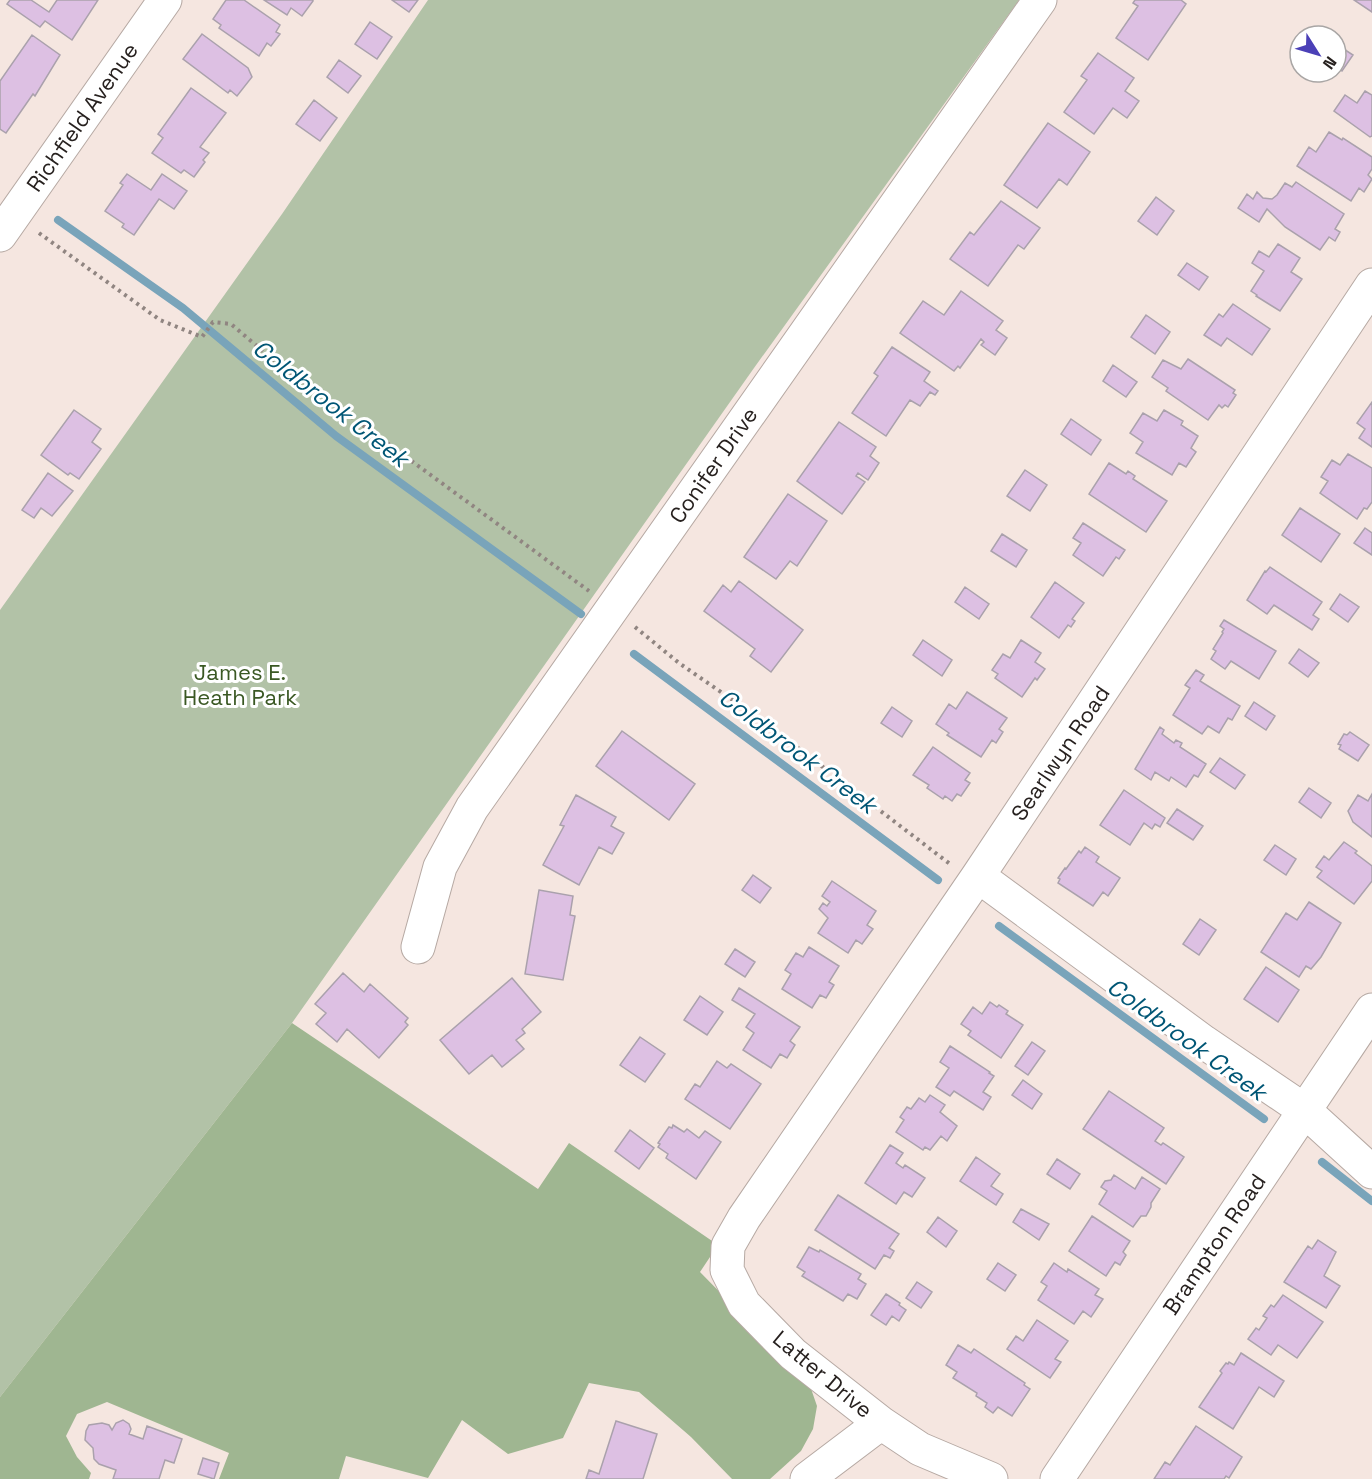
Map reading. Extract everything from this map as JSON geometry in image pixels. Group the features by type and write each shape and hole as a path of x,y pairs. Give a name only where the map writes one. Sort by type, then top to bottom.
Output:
{"street":[{"name":"Richfield Avenue","path":"3,223 165,0"},
{"name":"Conifer Drive","path":"418,947 440,867 472,808 1040,0"},
{"name":"Searlwyn Road","path":"744,1218 978,876 1372,285"},
{"path":"978,876 1204,1042 1304,1110 1372,1172"},
{"name":"Brampton Road","path":"1057,1479 1372,1010"},
{"name":"Latter Drive","path":"744,1218 728,1246 727,1270 744,1304 793,1354 881,1423 920,1449 991,1479"},
{"path":"807,1479 881,1423"}],"path":[{"path":"3,223 39,233 160,320 202,337 213,322"}],"green space":[{"name":"James E. Heath Park","path":"428,0 1019,0 754,368 292,1023 0,1397 0,610 282,214"},
{"path":"292,1023 538,1189 569,1143 718,1245 700,1272 809,1383 817,1406 813,1429 801,1451 770,1479 732,1479 691,1437 639,1392 589,1383 563,1438 508,1454 462,1420 428,1478 346,1456 339,1479 219,1479 229,1453 107,1402 77,1414 66,1436 77,1457 91,1473 89,1479 0,1479 0,1397"}],"building":[{"path":"10,0 31,0 49,12 57,0 98,0 72,40 45,21 40,27 7,4"},
{"path":"226,0 244,0 280,25 276,32 280,34 271,46 267,43 259,56 219,28 221,25 213,19"},
{"path":"264,0 313,1 302,16 291,8 287,15"},
{"path":"392,0 418,0 409,12"},
{"path":"1135,0 1181,0 1186,4 1148,60 1116,38 1138,6 1133,3"},
{"path":"1354,0 1372,0 1372,12"},
{"path":"370,22 392,37 377,59 355,44"},
{"path":"202,34 248,68 252,77 237,96 230,90 228,93 183,59"},
{"path":"32,35 60,55 35,96 33,94 6,133 0,129 0,81"},
{"path":"1348,52 1353,55 1348,62"},
{"path":"1098,53 1134,78 1125,91 1139,101 1127,118 1113,108 1094,134 1064,112 1087,80 1081,76"},
{"path":"339,60 361,76 348,93 327,77"},
{"path":"191,88 226,113 200,147 209,153 194,177 184,170 181,173 152,153 163,138 158,134"},
{"path":"1365,91 1372,95 1372,136 1370,137 1334,111 1345,95 1357,103"},
{"path":"314,100 337,118 320,141 296,124"},
{"path":"1048,123 1090,152 1067,185 1059,179 1037,208 1004,185"},
{"path":"1329,132 1342,140 1343,138 1372,157 1372,169 1368,175 1372,179 1364,192 1359,188 1351,201 1297,166 1309,147 1316,152"},
{"path":"127,174 151,190 162,174 187,191 174,209 159,199 134,235 122,227 124,224 105,211 123,185 120,183"},
{"path":"1296,182 1344,214 1335,229 1340,232 1335,241 1329,237 1320,250 1285,227 1267,209 1259,222 1238,208 1247,194 1253,199 1257,192 1263,198 1272,199 1285,183 1292,187"},
{"path":"1156,197 1174,211 1157,235 1138,221"},
{"path":"1001,201 1040,228 1024,249 1018,245 988,286 950,259 970,232 974,235"},
{"path":"1278,244 1300,258 1291,272 1302,279 1280,311 1251,291 1264,271 1252,263 1259,251 1269,257"},
{"path":"1187,263 1208,277 1199,290 1178,275"},
{"path":"961,291 1003,321 996,330 1007,338 995,355 981,345 984,342 981,339 960,368 958,366 954,371 900,333 923,301 944,315"},
{"path":"1233,304 1270,329 1252,355 1227,338 1221,346 1204,335 1219,314 1223,317"},
{"path":"1146,315 1170,332 1155,354 1131,337"},
{"path":"892,347 930,372 924,381 938,391 935,395 930,392 920,406 910,400 886,436 852,413 878,376 874,373"},
{"path":"1188,359 1235,390 1233,393 1236,395 1228,407 1225,405 1222,408 1219,405 1208,420 1166,391 1168,388 1152,377 1163,360 1181,369"},
{"path":"1113,365 1137,382 1126,397 1103,381"},
{"path":"1372,402 1372,447 1359,438 1365,429 1357,423"},
{"path":"74,410 101,429 92,442 101,449 79,479 70,473 68,475 41,455"},
{"path":"1164,410 1183,421 1181,425 1198,436 1191,448 1196,452 1186,467 1179,463 1172,475 1136,453 1143,442 1130,433 1143,413 1157,421"},
{"path":"1071,419 1101,440 1091,455 1061,434"},
{"path":"839,422 876,447 870,456 879,463 868,480 858,473 856,476 865,482 842,514 797,481"},
{"path":"1348,454 1372,468 1372,502 1367,509 1364,508 1357,519 1320,493 1328,481 1321,477 1332,460 1340,465"},
{"path":"1109,463 1126,474 1128,471 1135,476 1133,479 1167,501 1146,532 1089,494"},
{"path":"1025,470 1047,485 1030,511 1007,496"},
{"path":"48,473 73,491 52,516 41,508 34,518 22,510"},
{"path":"788,494 827,521 797,566 790,561 776,579 744,557"},
{"path":"1300,508 1340,534 1321,562 1282,535"},
{"path":"1083,523 1125,550 1119,559 1116,557 1103,576 1073,555 1081,543 1073,538"},
{"path":"1365,528 1372,533 1372,555 1354,543"},
{"path":"1002,534 1027,550 1016,567 991,551"},
{"path":"1270,567 1322,602 1313,615 1319,619 1312,630 1274,605 1267,614 1247,600 1265,571"},
{"path":"739,581 803,630 771,672 750,656 755,649 704,611 723,585 731,592"},
{"path":"1055,582 1084,603 1072,619 1075,621 1071,627 1068,625 1059,638 1031,617"},
{"path":"965,587 989,604 979,619 955,602"},
{"path":"1340,594 1359,607 1348,622 1330,609"},
{"path":"1224,620 1276,651 1259,679 1231,661 1225,669 1211,659 1216,651 1213,649 1223,633 1224,629 1220,626"},
{"path":"923,640 952,660 942,676 913,655"},
{"path":"1021,640 1041,653 1035,662 1045,669 1037,680 1035,678 1022,697 995,678 998,674 992,670 1003,654 1010,658"},
{"path":"1299,649 1319,663 1308,677 1289,663"},
{"path":"1196,670 1204,675 1200,681 1240,706 1232,720 1228,718 1219,733 1208,726 1202,734 1173,715 1190,688 1185,685"},
{"path":"967,692 1007,718 999,729 1003,732 996,743 992,740 981,757 947,735 949,733 936,724 949,704 956,709"},
{"path":"1254,702 1275,716 1266,730 1245,716"},
{"path":"892,707 912,721 902,737 881,723"},
{"path":"1160,727 1164,730 1162,734 1174,743 1176,740 1182,743 1180,747 1206,764 1198,777 1194,775 1186,787 1171,777 1169,781 1155,772 1151,780 1135,769"},
{"path":"622,731 695,784 669,820 596,766"},
{"path":"1350,732 1369,745 1358,761 1339,749 1341,745 1338,744 1344,734 1347,735"},
{"path":"933,747 970,773 965,780 970,783 961,796 957,794 952,801 945,796 943,799 927,788 929,785 913,775"},
{"path":"1220,758 1245,775 1235,789 1210,772"},
{"path":"1309,788 1331,803 1321,818 1299,802"},
{"path":"1124,790 1165,818 1160,827 1155,824 1152,829 1144,823 1130,845 1100,825"},
{"path":"1372,794 1372,837 1353,822 1348,811 1358,795 1368,801"},
{"path":"576,795 616,817 611,826 624,833 612,854 599,847 579,885 543,865 564,826 560,825"},
{"path":"1177,809 1203,826 1193,840 1167,823"},
{"path":"1344,842 1372,866 1372,881 1354,904 1317,877 1322,871 1316,867 1324,856 1329,860"},
{"path":"1275,845 1296,859 1286,875 1264,860"},
{"path":"1085,847 1099,857 1096,862 1120,878 1108,896 1103,892 1093,906 1058,883 1060,879 1058,878 1065,868"},
{"path":"753,875 771,888 760,903 742,890"},
{"path":"832,881 876,911 867,925 873,929 862,944 856,940 848,953 818,933 828,918 819,909 823,903 827,906 830,902 822,896"},
{"path":"539,890 573,896 570,915 575,916 563,980 525,974"},
{"path":"1309,902 1341,923 1321,957 1311,969 1306,966 1299,977 1261,952 1286,913 1297,920"},
{"path":"1200,919 1216,930 1199,955 1183,944"},
{"path":"809,947 839,966 829,982 834,985 826,998 820,995 812,1008 782,989 791,974 785,970 796,953 803,957"},
{"path":"735,949 755,962 745,977 725,964"},
{"path":"1266,967 1299,990 1278,1022 1244,999"},
{"path":"343,973 364,992 370,984 408,1018 405,1022 408,1025 379,1058 347,1029 337,1042 316,1024 326,1013 315,1004"},
{"path":"512,978 541,1012 522,1029 525,1033 516,1040 524,1049 502,1067 492,1055 469,1074 440,1040"},
{"path":"739,988 800,1027 790,1041 795,1045 787,1058 780,1054 771,1068 743,1050 754,1033 746,1027 755,1014 732,1000"},
{"path":"700,996 723,1012 707,1035 684,1020"},
{"path":"990,1002 1008,1011 1006,1014 1023,1025 1001,1058 968,1035 971,1031 961,1024 973,1007 982,1014"},
{"path":"640,1037 665,1054 645,1082 620,1065"},
{"path":"1032,1042 1045,1051 1028,1075 1015,1066"},
{"path":"950,1046 994,1076 983,1092 991,1097 983,1110 954,1091 950,1096 936,1087 949,1068 940,1062"},
{"path":"717,1061 727,1068 731,1064 761,1084 730,1129 685,1099 695,1084 700,1087"},
{"path":"1023,1080 1042,1094 1032,1109 1012,1095"},
{"path":"1109,1091 1164,1128 1155,1141 1161,1145 1163,1143 1184,1157 1166,1184 1083,1129"},
{"path":"930,1095 945,1105 940,1112 957,1126 947,1141 941,1136 930,1150 925,1147 923,1150 896,1132 904,1120 900,1117 907,1107 911,1109 919,1098 925,1102"},
{"path":"673,1125 684,1132 687,1129 699,1138 705,1131 721,1142 696,1179 666,1158 668,1154 658,1147 660,1144 658,1143"},
{"path":"630,1130 654,1148 639,1169 615,1151"},
{"path":"890,1145 903,1153 896,1163 903,1168 905,1165 925,1178 912,1197 904,1192 896,1204 865,1183"},
{"path":"976,1157 1000,1174 991,1186 1003,1194 996,1205 960,1181"},
{"path":"1057,1159 1080,1174 1070,1189 1047,1174"},
{"path":"1114,1175 1135,1189 1142,1177 1160,1189 1146,1216 1141,1216 1133,1227 1099,1204 1107,1191 1101,1187"},
{"path":"838,1195 899,1234 889,1248 894,1251 890,1258 884,1255 875,1269 815,1230"},
{"path":"1021,1209 1049,1224 1039,1240 1013,1222"},
{"path":"1092,1216 1130,1241 1123,1252 1126,1255 1120,1265 1115,1262 1106,1276 1069,1251"},
{"path":"938,1217 957,1231 946,1247 927,1232"},
{"path":"1318,1240 1336,1252 1324,1276 1340,1286 1326,1308 1284,1282 1308,1246 1312,1249"},
{"path":"809,1247 819,1252 820,1250 861,1274 858,1279 866,1284 857,1299 848,1294 843,1301 802,1276 805,1272 797,1267"},
{"path":"998,1263 1016,1275 1005,1291 987,1279"},
{"path":"1054,1263 1067,1272 1068,1269 1099,1289 1095,1295 1103,1299 1091,1317 1083,1311 1074,1324 1038,1300 1047,1286 1041,1282"},
{"path":"917,1282 932,1292 921,1308 906,1298"},
{"path":"886,1294 906,1310 899,1321 892,1316 886,1325 871,1315"},
{"path":"1283,1295 1323,1322 1297,1358 1278,1345 1271,1355 1248,1339 1256,1328 1259,1330 1267,1318 1263,1316 1271,1305 1274,1307"},
{"path":"1037,1320 1068,1341 1055,1359 1061,1362 1050,1378 1007,1349 1016,1336 1023,1341"},
{"path":"958,1345 971,1353 974,1349 1025,1383 1024,1385 1030,1389 1012,1416 998,1407 993,1413 985,1407 987,1403 976,1396 977,1393 953,1378 957,1372 946,1365"},
{"path":"1241,1353 1284,1381 1274,1397 1259,1387 1233,1429 1199,1407 1222,1373 1220,1371 1226,1363 1234,1365"},
{"path":"123,1420 129,1424 131,1429 129,1434 143,1439 147,1426 182,1439 174,1463 165,1460 159,1479 113,1479 116,1470 99,1464 94,1459 93,1448 85,1440 89,1425 102,1423 109,1425 112,1430 116,1423"},
{"path":"616,1421 657,1434 643,1479 586,1479 589,1470 599,1474"},
{"path":"1196,1426 1242,1457 1229,1478 1226,1476 1224,1479 1154,1479 1165,1462 1170,1465"},
{"path":"203,1458 219,1463 214,1479 198,1474"}],"waterway":[{"name":"Coldbrook Creek","path":"58,220 183,308 336,436 581,614"},
{"name":"Coldbrook Creek","path":"634,654 938,880"},
{"name":"Coldbrook Creek","path":"999,926 1264,1119"},
{"name":"Coldbrook Creek","path":"1322,1162 1372,1201"}]}
